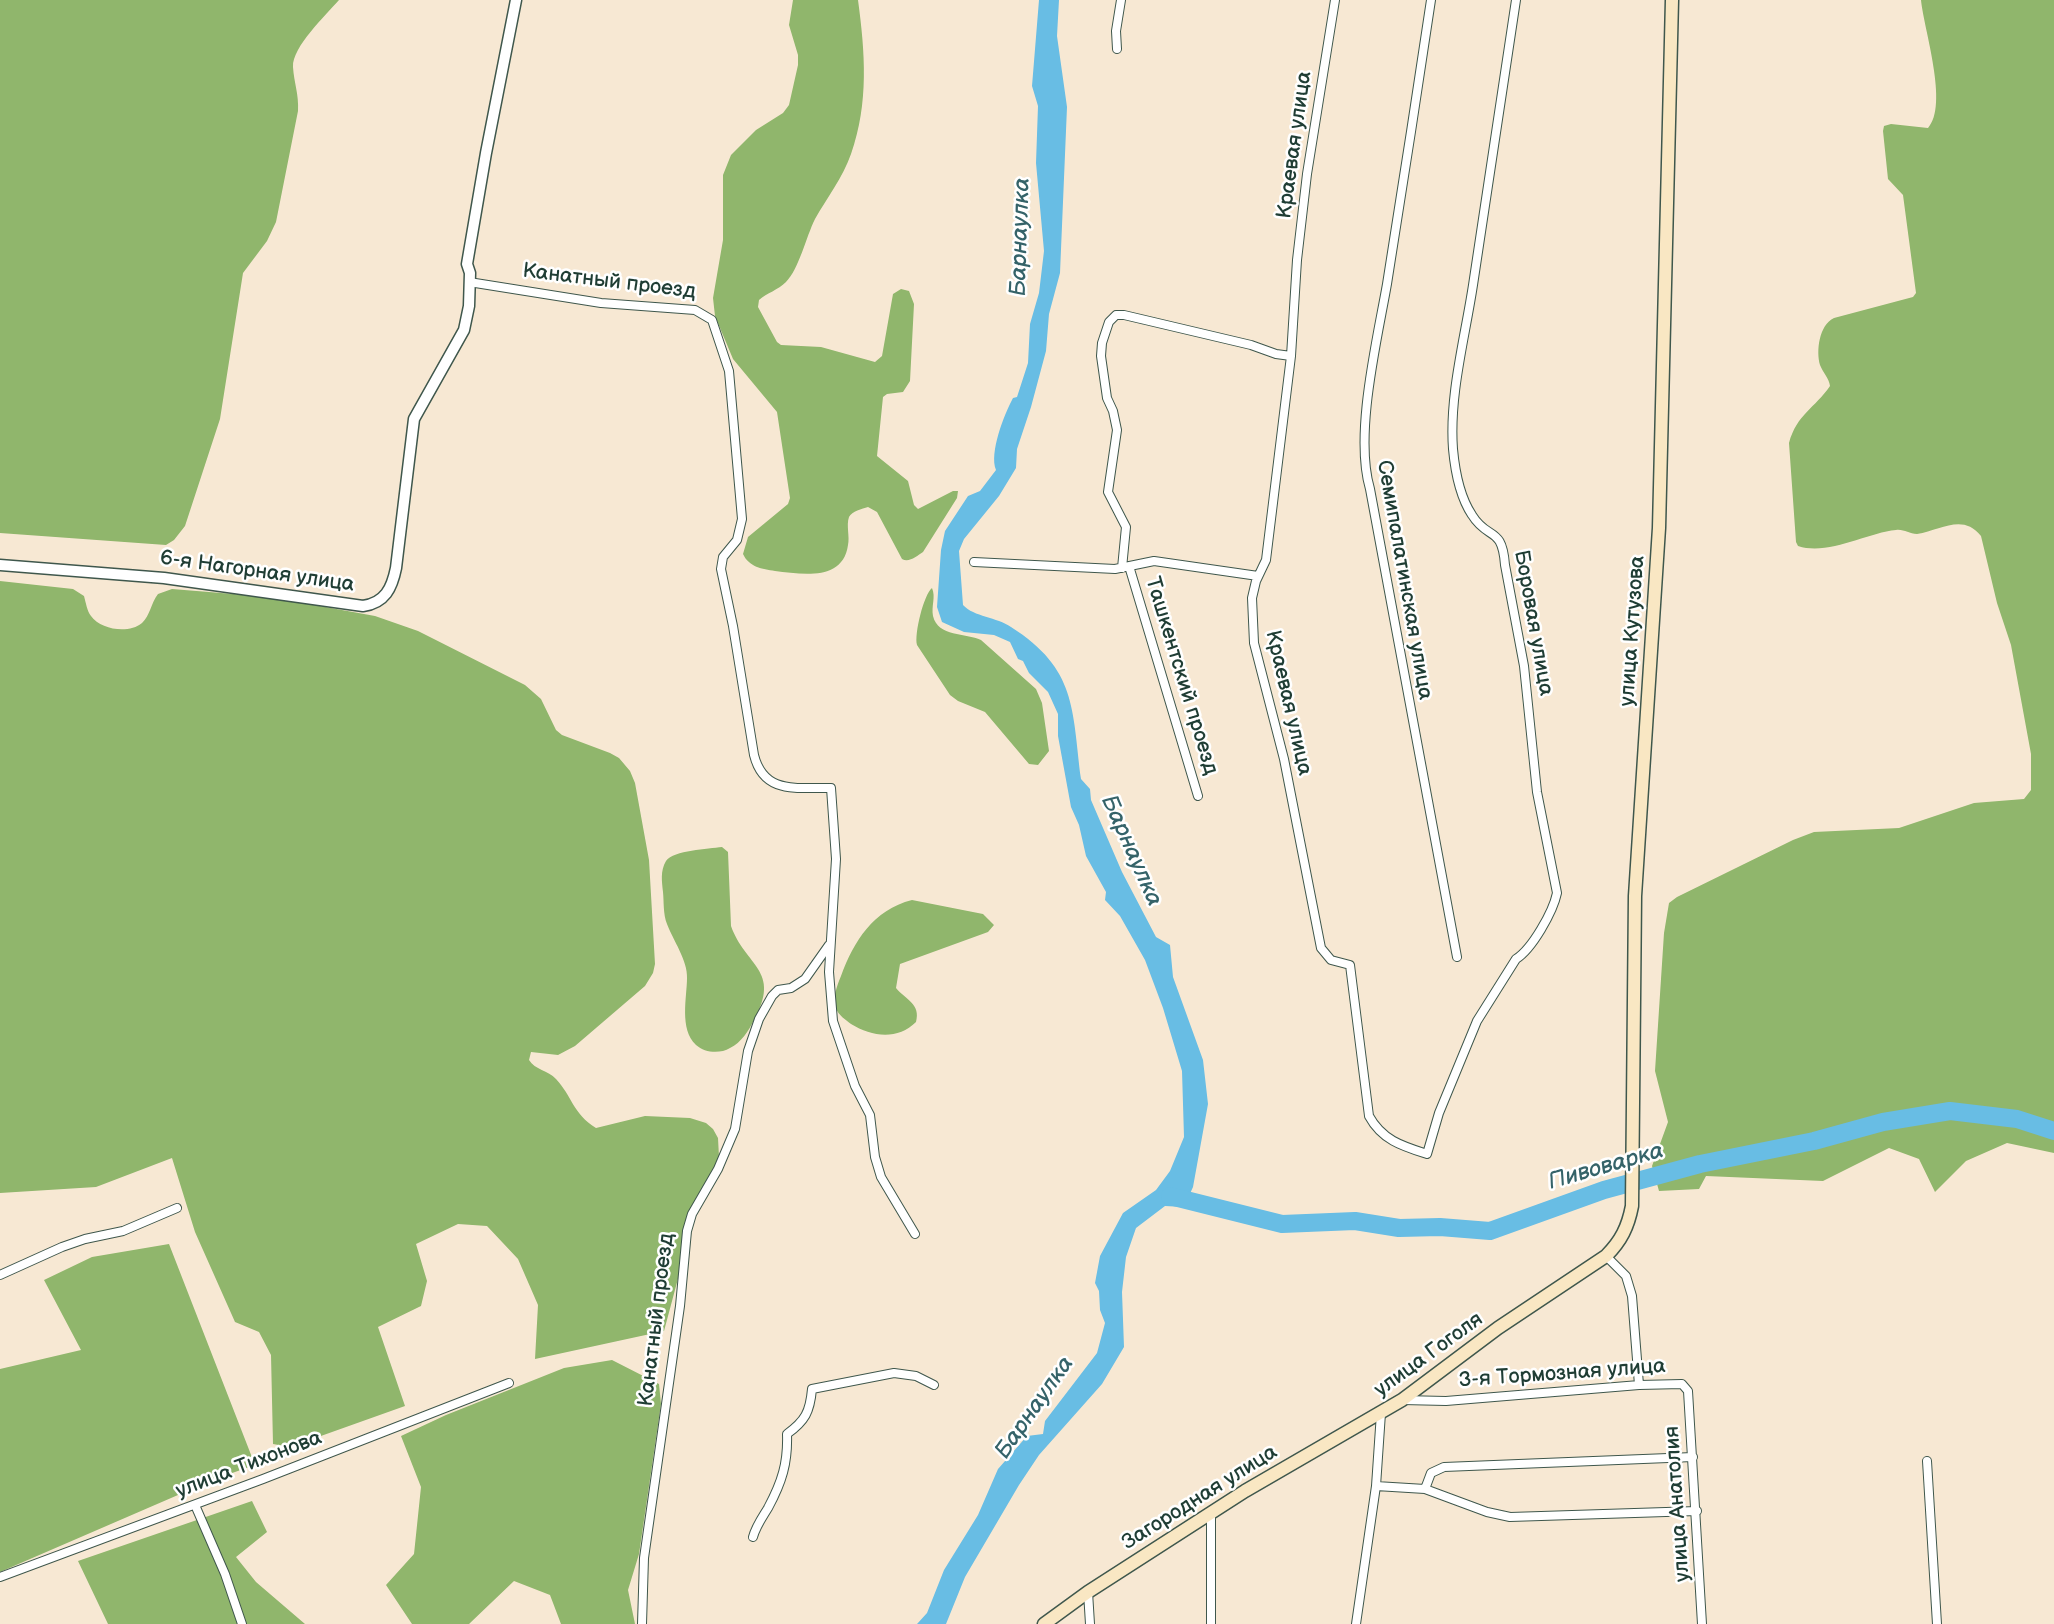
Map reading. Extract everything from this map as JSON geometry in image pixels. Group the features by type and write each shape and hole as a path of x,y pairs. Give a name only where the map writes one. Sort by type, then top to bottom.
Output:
{"main road":[{"name":"улица Кутузова","path":"1606,1256 1617,1245 1628,1226 1632,1206 1635,896 1659,528 1672,0"},
{"name":"улица Гоголя","path":"1381,1413 1498,1328 1606,1256"},
{"name":"Загородная улица","path":"1044,1624 1088,1592 1245,1491 1381,1413"}],"street":[{"path":"469,282 467,264 516,0"},
{"path":"1117,49 1116,31 1121,0"},
{"name":"Краевая улица","path":"1335,0 1307,174 1297,260 1291,356 1266,560 1258,576 1251,606 1254,643 1284,759 1321,948 1331,960 1349,965 1368,1110 1377,1128 1390,1140 1427,1154"},
{"name":"Семипалатинская улица","path":"1431,0 1373,364 1363,447 1365,472 1457,957"},
{"name":"Боровая улица","path":"1427,1154 1439,1113 1477,1021 1516,959 1533,941 1557,893 1537,792 1529,699 1503,546 1469,510 1455,469 1453,439 1459,373 1516,0"},
{"name":"6-я Нагорная улица","path":"0,565 164,578 355,605 375,604 384,597 394,578 414,419 464,330 469,306 469,282"},
{"name":"Канатный проезд","path":"469,282 601,303 695,310 712,320 729,371 742,519 737,540 723,557 721,569 754,755 758,770 768,782 784,787 831,788 836,859 829,972 832,1021 851,1075 870,1115 875,1157 881,1177 915,1234"},
{"name":"Ташкентский проезд","path":"1198,796 1126,567 1126,527 1108,492 1117,430 1107,398 1101,356 1102,343 1108,323 1119,314 1291,356"},
{"path":"974,562 1126,567 1154,561 1258,576"},
{"name":"Канатный проезд","path":"642,1624 643,1558 680,1306 687,1231 692,1214 718,1169 735,1129 748,1051 759,1019 778,990 791,988 805,979 831,941"},
{"path":"0,1275 62,1247 123,1231 177,1208"},
{"path":"1606,1256 1626,1276 1632,1296 1639,1385"},
{"path":"753,1537 755,1527 773,1499 788,1460 787,1434 799,1425 810,1407 812,1390 894,1373 916,1376 934,1385"},
{"name":"улица Тихонова","path":"0,1577 509,1382"},
{"name":"3-я Тормозная улица","path":"1402,1400 1447,1401 1639,1385 1682,1384"},
{"name":"улица Анатолия","path":"1682,1384 1688,1391 1702,1624"},
{"name":"улица Гоголя","path":"1356,1624 1376,1486 1381,1413"},
{"path":"1425,1489 1431,1473 1444,1467 1693,1457"},
{"path":"1927,1461 1937,1624"},
{"path":"1376,1486 1425,1489 1487,1512 1510,1517 1697,1511"},
{"path":"195,1504 225,1574 242,1624"},
{"path":"1211,1513 1211,1624"},
{"path":"1088,1592 1090,1624"}],"green space":[{"path":"0,0 339,0 311,32 294,59 298,111 276,222 267,241 243,273 220,419 185,526 174,540 166,545 0,533"},
{"path":"793,0 858,0 864,58 861,116 848,163 815,219 795,269 783,285 759,300 758,307 781,345 821,347 875,362 882,356 893,294 901,289 909,291 914,304 910,381 903,392 883,397 877,456 908,481 914,505 918,509 958,491 957,498 923,552 916,557 902,559 877,512 868,507 850,515 848,545 838,565 830,570 808,574 761,568 752,565 743,554 748,537 788,504 790,498 777,412 733,359 715,316 713,298 723,240 723,175 731,155 756,130 783,113 789,105 798,65 798,55 789,25"},
{"path":"1921,0 2054,0 2054,1153 2007,1143 1966,1161 1935,1192 1919,1159 1889,1148 1823,1181 1706,1176 1699,1189 1659,1191 1652,1166 1668,1122 1655,1071 1664,933 1669,903 1814,832 1899,828 1974,803 2024,799 2031,790 2031,754 2011,645 1997,603 1981,536 1967,525 1959,524 1917,534 1899,530 1884,532 1822,548 1798,546 1796,542 1789,443 1802,418 1830,386 1819,359 1822,332 1834,318 1913,297 1916,293 1903,195 1888,179 1883,131 1884,126 1891,124 1928,128 1934,117 1934,67"},
{"path":"0,581 73,589 84,596 88,612 96,621 115,629 130,629 142,623 158,594 172,589 270,597 375,616 418,631 525,685 541,699 556,730 562,735 619,758 630,771 635,783 649,860 655,964 653,973 645,986 575,1046 558,1055 531,1052 529,1060 556,1079 577,1111 596,1128 645,1116 690,1118 706,1123 718,1138 719,1157 695,1215 664,1331 535,1359 538,1305 518,1259 487,1226 458,1224 416,1244 427,1281 421,1306 378,1327 405,1406 290,1447 273,1444 271,1355 259,1332 235,1322 195,1232 172,1158 96,1187 0,1193"},
{"path":"932,588 933,616 940,628 981,640 1036,689 1042,703 1049,751 1038,765 1029,764 985,712 950,695 917,645 920,615"},
{"path":"722,847 728,852 731,926 758,969 764,990 762,1003 744,1036 730,1048 713,1052 696,1045 687,1030 687,971 666,920 662,876 666,861 676,854"},
{"path":"912,900 983,914 994,925 988,932 900,964 896,988 915,1006 916,1022 893,1034 867,1032 851,1024 837,1011 835,1000 838,984 852,951 867,929 886,911"},
{"path":"169,1244 255,1465 215,1479 0,1572 0,1369 81,1350 44,1280 92,1257"},
{"path":"612,1360 659,1384 661,1404 639,1554 628,1590 635,1624 561,1624 550,1595 514,1581 469,1624 412,1624 386,1585 414,1554 421,1487 401,1436 564,1368"},
{"path":"252,1501 267,1532 236,1557 256,1582 305,1624 108,1624 78,1561"}],"water":[{"path":"1039,0 1059,0 1057,36 1067,107 1060,273 1049,314 1046,351 1017,449 1016,468 999,496 964,539 959,551 963,605 973,612 1011,627 1033,643 1060,675 1072,711 1081,779 1090,789 1091,800 1122,872 1156,937 1170,945 1173,977 1203,1060 1208,1104 1193,1187 1184,1207 1165,1206 1136,1228 1126,1257 1122,1292 1124,1347 1102,1384 1039,1455 1019,1485 965,1577 946,1624 917,1624 927,1613 944,1570 978,1515 998,1469 1027,1436 1043,1434 1045,1421 1097,1353 1105,1323 1095,1283 1100,1256 1123,1213 1156,1190 1170,1171 1184,1137 1182,1071 1163,1008 1145,960 1120,916 1105,900 1106,892 1086,856 1079,825 1071,807 1058,736 1058,714 1048,692 1029,673 1023,661 1018,659 1010,642 994,635 964,632 942,622 937,607 945,531 968,496 980,491 996,470 994,454 998,434 1013,398 1017,397 1028,363 1030,324 1039,293 1044,251 1036,163 1038,106 1032,86"}],"waterway":[{"name":"Пивоварка","path":"1170,1196 1282,1224 1355,1221 1399,1228 1440,1227 1490,1231 1604,1190 1700,1164 1814,1141 1883,1122 1950,1111 2017,1119 2054,1131"}],"water label":[{"name":"Барнаулка","path":"1021,237"},
{"name":"Барнаулка","path":"1131,851"},
{"name":"Барнаулка","path":"1035,1408"}]}
